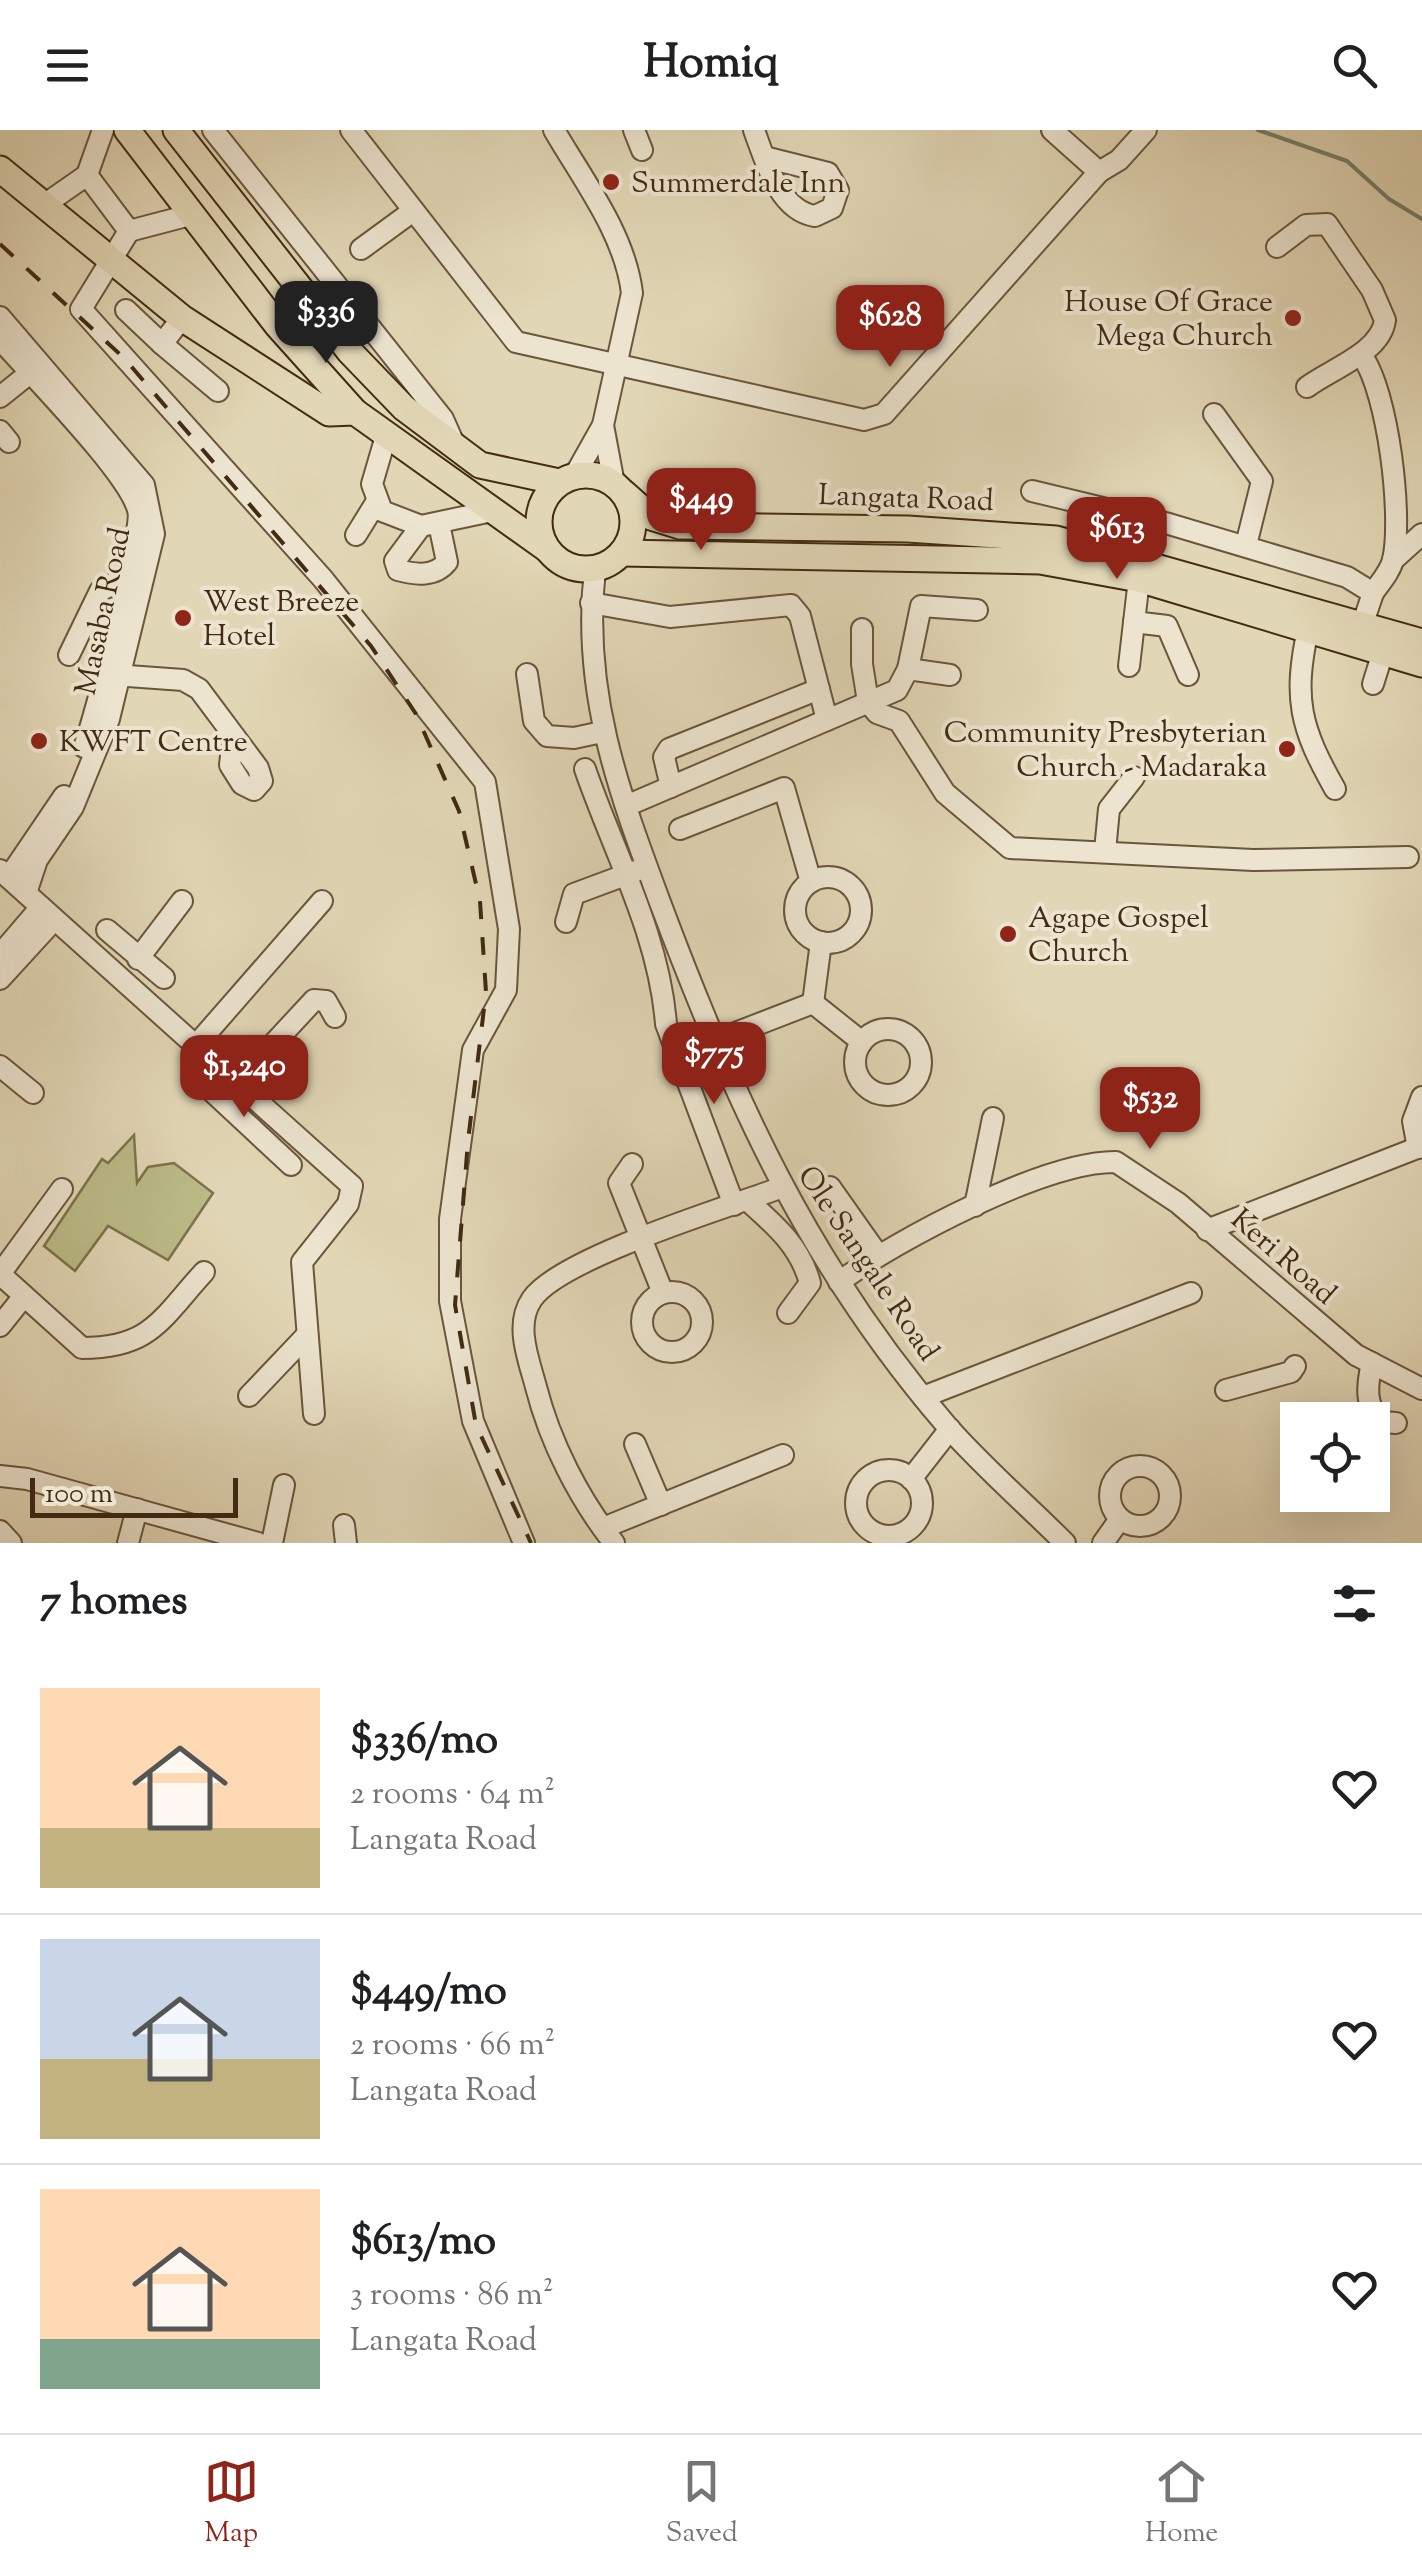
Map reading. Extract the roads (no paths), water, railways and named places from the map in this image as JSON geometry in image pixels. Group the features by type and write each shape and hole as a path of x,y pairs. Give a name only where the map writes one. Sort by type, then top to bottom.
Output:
{"main road":[{"path":"126,130 277,324 355,412 568,566 595,568 622,552 633,523 619,488 589,474 567,479 503,473 456,448 404,408 350,352 176,130"},
{"path":"0,168 111,264 182,318 329,413 355,412"},
{"path":"547,549 540,536 541,506 567,479"},
{"name":"Langata Road","path":"619,488 651,516 680,526 1005,532 1056,540 1422,642"},
{"name":"Langata Road","path":"622,552 961,556 1040,561 1139,578 1422,664"}],"street":[{"path":"44,205 87,175 104,130"},
{"path":"213,130 443,419 456,448"},
{"path":"351,130 516,342 839,416 876,418 1099,172 1119,160 1146,130"},
{"path":"554,130 626,260 632,292 603,425 567,479"},
{"path":"634,130 642,150"},
{"path":"754,130 764,157"},
{"path":"1052,130 1099,172"},
{"path":"87,175 130,231"},
{"path":"361,249 413,211"},
{"path":"190,215 130,231 111,264 87,293 81,309 323,578 485,782 509,929 506,990 473,1050 450,1218 450,1302 473,1421 524,1543"},
{"path":"1277,247 1315,221 1332,230 1372,290 1385,320 1380,337 1362,356 1351,357 1307,387"},
{"path":"126,310 218,391"},
{"name":"Masaba Road","path":"0,317 134,497 140,528 135,575 114,675 73,807 37,860 40,906"},
{"path":"162,344 182,318"},
{"name":"Masaba Road","path":"0,339 36,369"},
{"path":"1362,356 1374,376 1386,422 1394,500 1393,560"},
{"path":"0,397 36,369"},
{"path":"1214,414 1262,481 1246,545"},
{"path":"603,425 619,488"},
{"path":"386,436 372,484 382,511 430,525 492,511"},
{"path":"1032,491 1246,545 1347,577 1373,593"},
{"path":"356,535 378,501"},
{"path":"1363,623 1373,593 1393,560 1422,534"},
{"name":"Ole Sangale Road","path":"595,568 591,603 595,698 602,732 712,1042 780,1188 839,1282 923,1397 950,1430 1065,1543"},
{"path":"69,654 100,591 135,575"},
{"path":"1128,666 1139,578"},
{"path":"591,603 670,617 790,605 800,616 827,720"},
{"path":"626,806 900,688 908,669 921,606 978,610"},
{"path":"1134,622 1167,626 1188,675"},
{"path":"862,629 868,702 877,713 899,721 945,793 1004,845 1016,849 1252,860 1408,857"},
{"path":"1308,629 1298,676 1299,709 1335,789"},
{"path":"1373,684 1383,652"},
{"path":"908,669 950,675"},
{"path":"527,674 534,720 547,736 574,738 602,732"},
{"path":"114,675 184,680 199,688 233,739"},
{"name":"Masaba Road","path":"4,874 68,791 114,675"},
{"path":"671,787 664,757 669,748 819,689"},
{"path":"585,769 641,912 664,994 666,1024 740,1203 787,1236 806,1266 810,1283 788,1312"},
{"path":"1106,851 1110,809 1134,777"},
{"path":"680,829 784,788 811,882"},
{"path":"566,922 574,894 647,866"},
{"path":"4,874 198,1043 352,1186 354,1192 304,1256 314,1414"},
{"path":"839,879 856,892 860,913 851,933 822,942 803,932 795,912 800,891 811,882 839,879"},
{"path":"126,982 182,901"},
{"path":"198,1043 322,901"},
{"path":"0,954 40,906"},
{"path":"0,979 40,906"},
{"path":"107,930 164,978"},
{"path":"813,1003 822,942"},
{"path":"254,1095 269,1074 262,1056 314,1000 326,1001 335,1017"},
{"path":"712,1042 813,1003"},
{"path":"813,1003 862,1042"},
{"path":"0,1066 34,1094"},
{"path":"203,1082 283,1157 290,1128"},
{"path":"1208,1230 1420,1147 1414,1122 1422,1097"},
{"path":"975,1206 992,1118"},
{"name":"Keri Road","path":"839,1282 878,1255 975,1206 1076,1169 1116,1162 1178,1203 1326,1332 1372,1363 1422,1388"},
{"path":"632,1164 619,1183 663,1293"},
{"path":"830,1186 878,1255"},
{"path":"780,1188 568,1270 531,1300 522,1332 542,1409 608,1536 661,1505 783,1455"},
{"path":"62,1189 0,1274 82,1348 134,1343 150,1332 204,1272"},
{"path":"923,1397 1191,1293"},
{"path":"0,1326 24,1296"},
{"path":"249,1396 306,1335"},
{"path":"1372,1363 1367,1384 1372,1412 1382,1422 1396,1423"},
{"path":"1226,1390 1258,1384 1291,1372 1295,1366"},
{"path":"911,1479 950,1430"},
{"path":"635,1444 661,1505"},
{"path":"0,1476 258,1543"},
{"path":"272,1543 284,1485"},
{"path":"128,1543 137,1510"},
{"path":"1102,1543 1120,1519"},
{"path":"0,1531 11,1543"}],"waterway":[{"path":"1258,130 1347,161 1389,199 1422,219"}],"railway":[{"path":"0,244 124,358 371,646 416,714 459,811 480,901 486,992 468,1141 455,1305 476,1425 531,1543"}],"place":[{"name":"Summerdale Inn","path":"611,182"},
{"name":"House Of Grace Mega Church","path":"1293,318"},
{"name":"West Breeze Hotel","path":"183,618"},
{"name":"KWFT Centre","path":"39,741"},
{"name":"Community Presbyterian Church - Madaraka","path":"1287,749"},
{"name":"Agape Gospel Church","path":"1008,934"}]}
